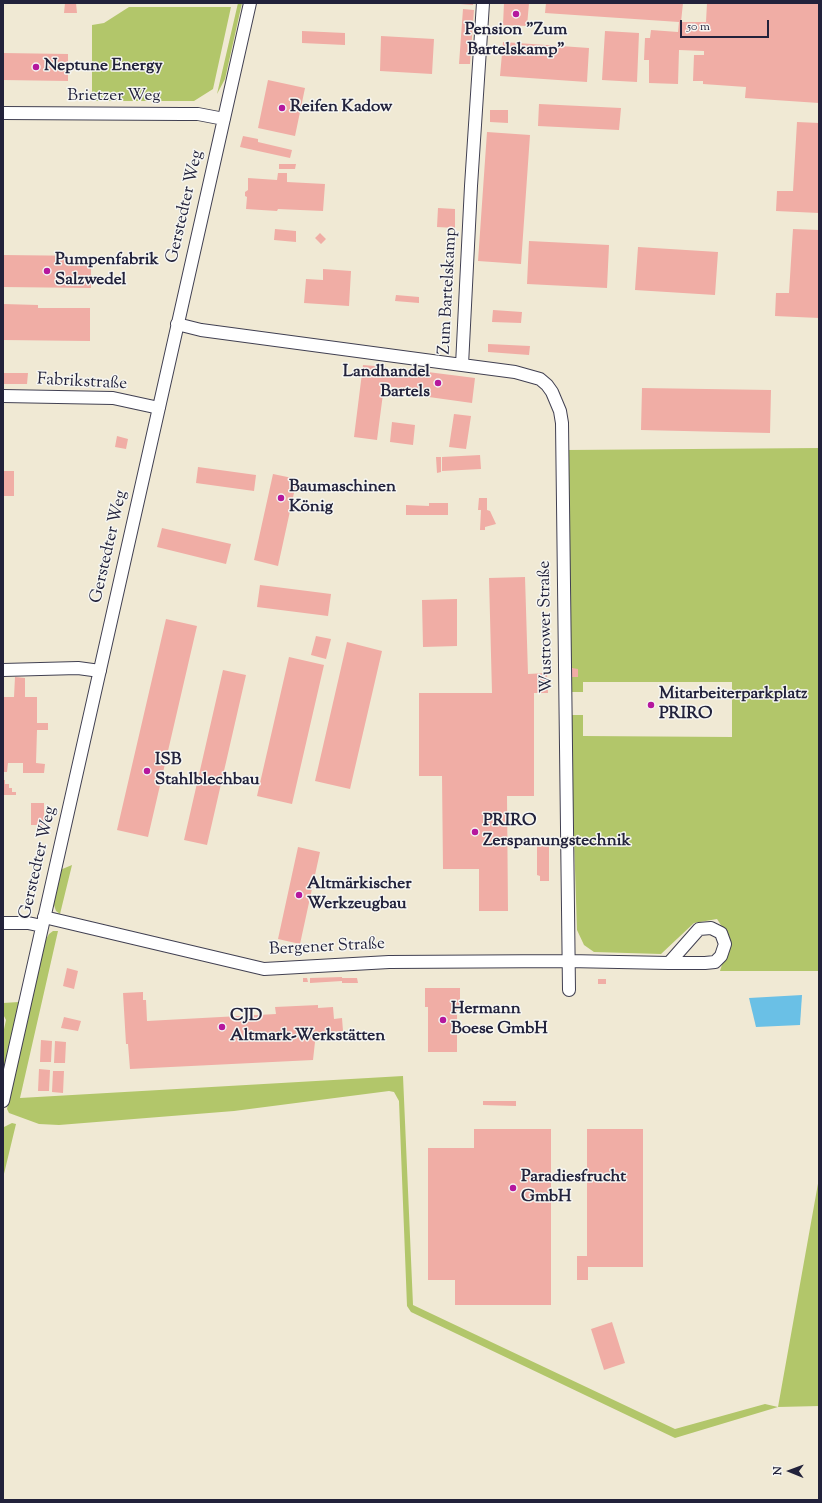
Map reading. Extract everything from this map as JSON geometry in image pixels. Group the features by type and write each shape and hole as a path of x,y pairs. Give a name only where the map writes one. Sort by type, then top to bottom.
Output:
{"street":[{"name":"Gerstedter Weg","path":"3,1099 250,3"},
{"name":"Zum Bartelskamp","path":"177,324 200,330 462,365 483,3"},
{"name":"Brietzer Weg","path":"3,113 198,114 224,119"},
{"name":"Wustrower Straße","path":"462,365 515,372 540,380 547,385 552,392 560,411 562,423 569,990"},
{"name":"Fabrikstraße","path":"3,396 113,398 159,408"},
{"path":"3,670 78,668 100,671"},
{"name":"Bergener Straße","path":"3,923 28,924 43,922 264,969 389,962 669,963"}],"green space":[{"path":"238,3 242,3 225,79 217,94"},
{"path":"129,7 231,7 213,89 194,101 92,101 92,25 104,23"},
{"path":"819,448 819,998 818,971 720,971 730,939 717,919 694,923 661,954 594,952 584,945 577,930 570,715 583,715 583,736 732,737 732,682 583,682 583,692 570,692 567,450"},
{"path":"72,865 60,914 56,911 53,902 60,870"},
{"path":"53,931 58,931 20,1098 403,1076 413,1305 675,1429 765,1404 778,1407 675,1438 411,1312 407,1306 399,1101 394,1092 389,1091 234,1111 59,1125 39,1124 9,1113 7,1109 44,943 49,934"},
{"path":"19,1002 3,1075 3,1034 6,1020 3,1014 3,1003"},
{"path":"12,1123 16,1124 3,1178 3,1130 4,1127"},
{"path":"819,1178 819,1406 778,1407"}],"water":[{"path":"802,995 800,1025 756,1027 749,998"}],"building":[{"path":"65,3 76,3 77,13 64,13"},
{"path":"473,3 473,5 460,4"},
{"name":"Pension \"Zum Bartelskamp\"","path":"504,3 529,3 527,26 503,25"},
{"path":"546,3 683,3 681,22 706,22 707,3 819,3 819,103 745,98 746,87 703,84 703,81 693,81 694,55 704,55 704,51 679,50 678,84 649,83 649,60 644,60 645,38 650,38 651,30 678,32 679,22 545,13"},
{"path":"463,9 474,10 470,64 459,64"},
{"path":"302,31 345,33 345,45 302,43"},
{"path":"605,31 639,33 637,82 602,80"},
{"path":"381,36 434,39 432,74 380,71"},
{"path":"503,42 589,48 587,82 500,76"},
{"name":"Neptune Energy","path":"3,53 68,54 68,81 3,80"},
{"name":"Reifen Kadow","path":"268,80 305,88 295,136 258,128"},
{"path":"539,104 621,108 619,130 538,126"},
{"path":"490,110 508,110 508,123 490,122"},
{"path":"797,122 819,123 819,213 776,211 777,191 793,191"},
{"path":"487,132 530,135 521,264 478,261"},
{"path":"243,136 258,139 258,142 292,150 290,158 240,147"},
{"path":"279,164 296,164 295,169 279,169"},
{"path":"278,173 287,173 287,182 325,184 323,211 246,209 247,197 245,196 245,192 248,190 248,178 277,180"},
{"path":"438,208 455,209 455,228 437,227"},
{"path":"275,229 296,231 296,242 274,240"},
{"path":"793,229 819,230 819,318 775,316 776,293 789,293"},
{"path":"320,233 326,239 321,244 315,238"},
{"path":"529,241 609,245 607,288 527,284"},
{"path":"638,247 718,252 715,295 635,290"},
{"name":"Pumpenfabrik Salzwedel","path":"3,255 91,256 91,288 3,287"},
{"path":"323,269 351,271 349,306 304,303 306,279 323,280"},
{"path":"396,295 419,297 419,303 395,301"},
{"path":"3,304 38,305 38,308 90,308 90,341 3,340"},
{"path":"493,310 522,312 521,323 492,322"},
{"path":"441,332 447,333 447,337 441,337"},
{"path":"488,344 530,346 529,355 488,352"},
{"path":"363,365 386,367 385,372 403,374 404,369 475,378 472,403 400,393 401,388 384,386 377,440 354,437"},
{"path":"3,373 28,373 27,384 3,384"},
{"path":"642,388 771,390 770,433 641,430"},
{"path":"454,414 471,416 466,449 449,447"},
{"path":"392,422 415,425 413,445 390,442"},
{"path":"117,436 128,439 126,449 115,447"},
{"path":"480,455 481,469 442,471 442,457"},
{"path":"436,457 441,457 441,472 437,473"},
{"path":"198,467 256,475 254,491 196,483"},
{"path":"3,471 14,471 14,496 3,496"},
{"path":"273,474 297,479 278,566 254,560"},
{"path":"479,498 487,498 487,510 490,511 496,524 485,527 485,530 480,530 481,510 478,510"},
{"path":"429,503 448,503 448,515 406,515 406,505 429,506"},
{"path":"162,528 231,544 226,564 157,547"},
{"name":"PRIRO Zerspanungstechnik","path":"525,577 528,674 547,673 548,693 534,693 534,796 507,796 508,911 479,911 479,869 443,869 442,776 419,776 419,693 492,693 489,578"},
{"path":"260,585 331,594 328,616 257,607"},
{"path":"457,599 457,646 423,647 422,600"},
{"path":"166,619 197,626 148,837 117,830"},
{"path":"316,636 331,639 326,659 311,655"},
{"path":"347,642 382,651 350,789 315,781"},
{"path":"289,657 324,665 292,804 257,796"},
{"path":"572,668 578,669 578,677 572,677"},
{"path":"223,670 246,675 207,845 184,840"},
{"path":"15,677 25,678 25,697 37,697 37,723 48,723 48,730 37,730 36,763 45,764 44,773 23,773 23,763 8,763 7,772 3,772 3,697 14,697"},
{"path":"3,780 5,780 5,784 9,784 9,788 12,788 12,792 16,792 16,795 3,795"},
{"path":"31,803 44,803 44,825 31,825"},
{"path":"537,845 549,845 549,881 540,881 540,876 537,875"},
{"name":"Altmärkischer Werkzeugbau","path":"298,847 320,852 300,944 278,939"},
{"path":"67,968 78,971 74,989 63,986"},
{"path":"303,978 307,978 308,982 303,982"},
{"path":"310,978 357,978 358,983 342,983 342,981 310,983"},
{"path":"598,979 606,979 606,984 598,984"},
{"name":"Hermann Boese GmbH","path":"425,988 460,988 460,1006 457,1007 457,1052 428,1052 428,1007 425,1007"},
{"name":"CJD Altmark-Werkstätten","path":"143,992 143,1000 146,1000 147,1021 276,1014 275,1007 318,1005 318,1008 333,1007 334,1019 342,1018 343,1031 316,1033 313,1060 130,1069 128,1044 126,1044 123,993"},
{"path":"64,1017 81,1021 78,1031 61,1028"},
{"path":"41,1040 52,1041 51,1062 40,1062"},
{"path":"55,1041 66,1042 65,1063 54,1063"},
{"path":"39,1069 50,1070 49,1091 38,1091"},
{"path":"53,1071 64,1071 63,1093 52,1092"},
{"path":"483,1101 516,1101 516,1106 483,1105"},
{"name":"Paradiesfrucht GmbH","path":"474,1129 551,1129 551,1305 455,1305 455,1280 428,1280 428,1148 474,1148"},
{"path":"587,1129 643,1129 643,1267 588,1267 588,1280 577,1280 577,1256 587,1256"},
{"path":"612,1322 625,1363 604,1370 591,1329"}],"place":[{"name":"Pension \"Zum Bartelskamp\"","path":"516,14"},
{"name":"Neptune Energy","path":"36,67"},
{"name":"Reifen Kadow","path":"282,108"},
{"name":"Pumpenfabrik Salzwedel","path":"47,271"},
{"name":"Landhandel Bartels","path":"438,383"},
{"name":"Baumaschinen König","path":"281,498"},
{"name":"Mitarbeiterparkplatz PRIRO","path":"651,705"},
{"name":"ISB Stahlblechbau","path":"147,771"},
{"name":"PRIRO Zerspanungstechnik","path":"475,832"},
{"name":"Altmärkischer Werkzeugbau","path":"299,895"},
{"name":"Hermann Boese GmbH","path":"443,1020"},
{"name":"CJD Altmark-Werkstätten","path":"222,1027"},
{"name":"Paradiesfrucht GmbH","path":"513,1188"}]}
